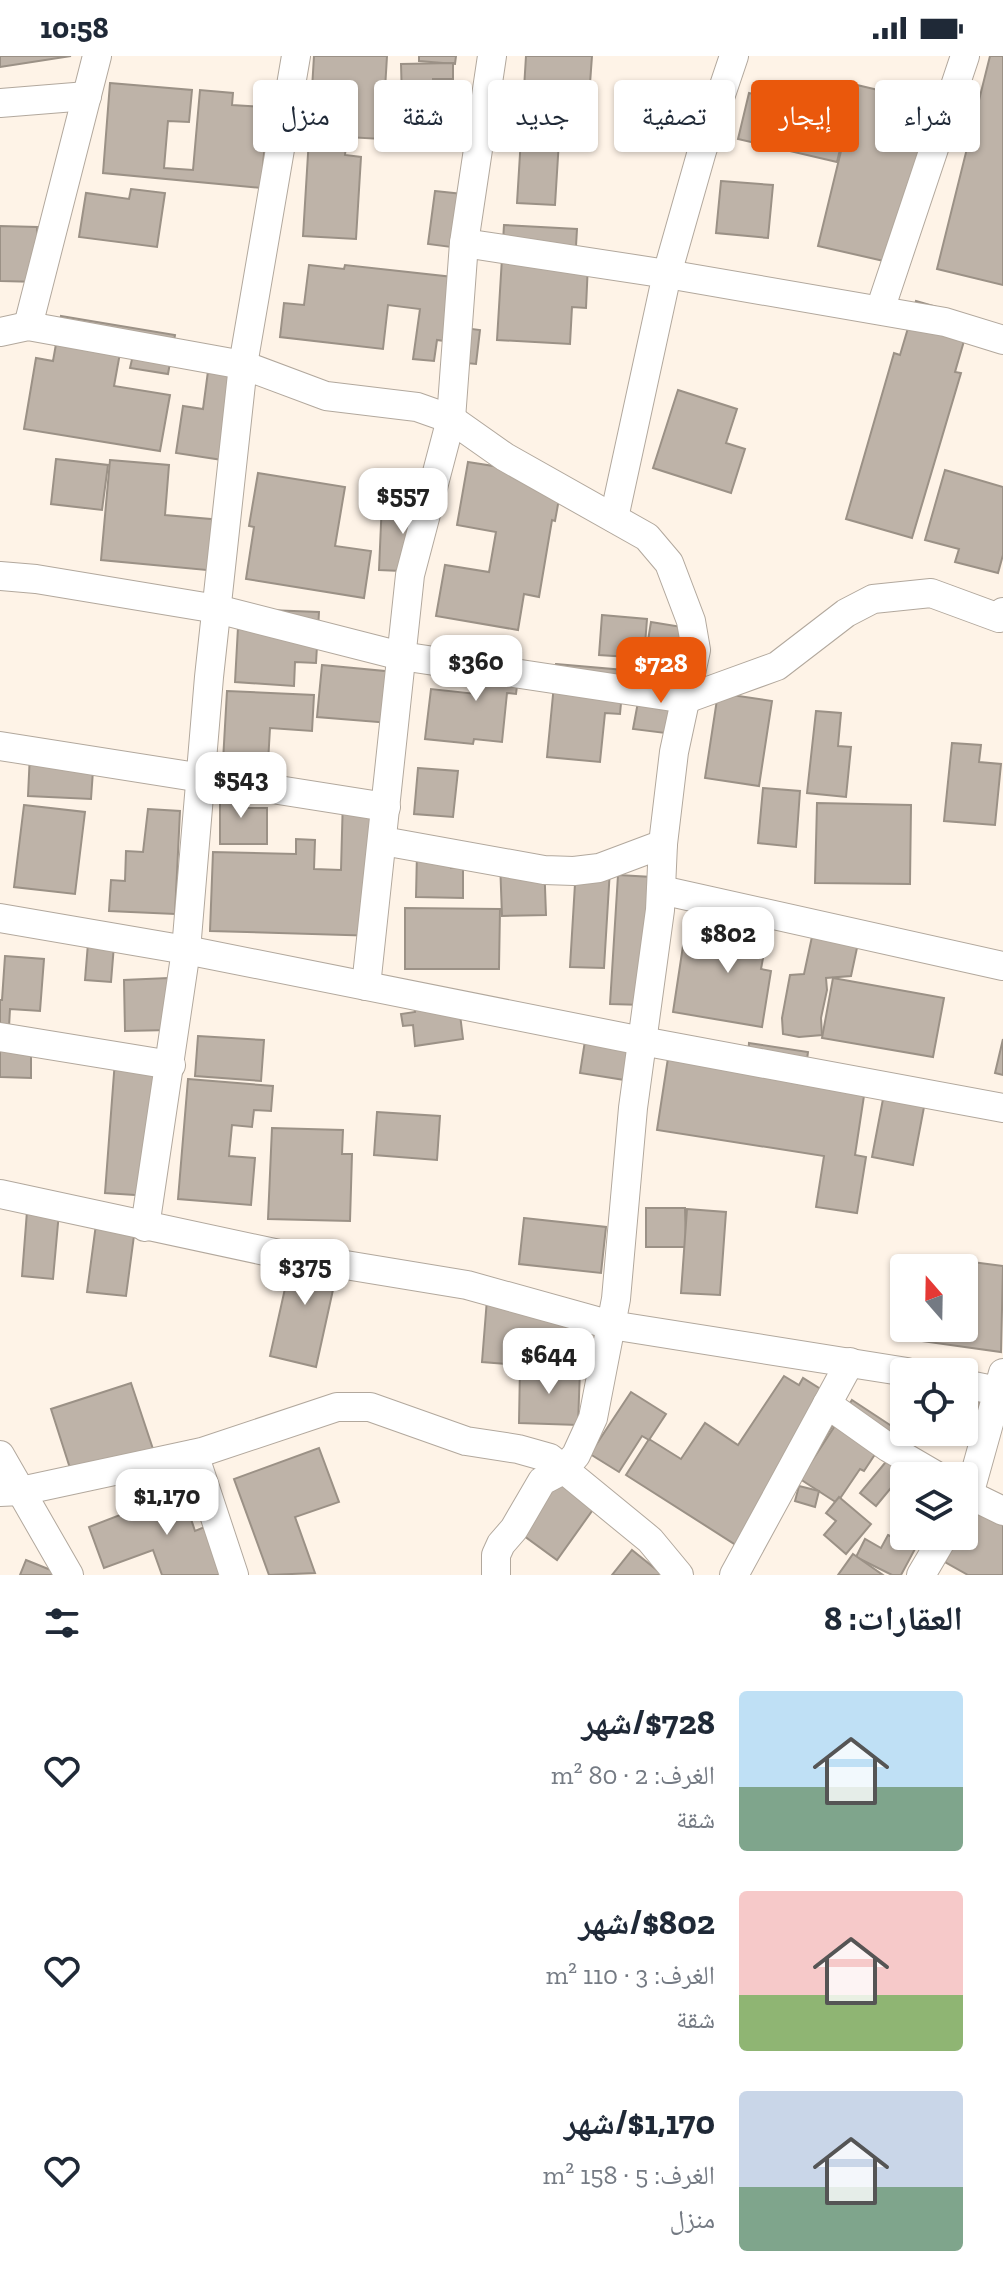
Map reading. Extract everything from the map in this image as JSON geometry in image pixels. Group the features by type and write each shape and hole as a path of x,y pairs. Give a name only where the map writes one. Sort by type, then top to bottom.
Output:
{"street":[{"path":"28,326 97,56"},
{"path":"145,1227 186,950 243,365 296,56"},
{"path":"366,986 410,575 451,419 464,243 492,56"},
{"path":"614,518 667,274 702,151 734,56"},
{"path":"880,310 965,56"},
{"path":"0,103 87,96"},
{"path":"464,243 880,310 945,322 1003,340"},
{"path":"0,332 28,326 243,365 326,396 417,407 451,419 505,457 647,537 669,563 691,621 696,650 674,752 661,890 633,1108 616,1299 593,1418 576,1455 563,1470 542,1481 514,1529 501,1544 496,1555 496,1575"},
{"path":"0,576 36,579 217,609 401,656 686,699 777,666 846,613 873,599 931,593 1002,616"},
{"path":"0,746 386,807"},
{"path":"383,841 544,870 574,871 599,868 663,844"},
{"path":"661,890 1003,966"},
{"path":"0,918 186,950 642,1041 1003,1108"},
{"path":"0,1037 171,1065"},
{"path":"0,1194 279,1254 467,1285 611,1325 890,1369"},
{"path":"736,1574 850,1362"},
{"path":"977,1462 1001,1386 978,1385"},
{"path":"827,1404 913,1462"},
{"path":"11,1491 194,1454 337,1407 370,1407 466,1441 518,1449 550,1458 650,1540 679,1575"},
{"path":"194,1454 234,1575"},
{"path":"0,1455 11,1491 69,1575"},
{"path":"978,1501 1003,1511"},
{"path":"921,1575 936,1550"}],"building":[{"path":"0,56 71,56 0,67"},
{"path":"314,56 387,56 386,80 374,80 374,139 358,138 358,80 313,80"},
{"path":"419,56 456,56 455,64 419,61"},
{"path":"526,56 592,56 590,80 525,80"},
{"path":"990,56 1003,56 1003,285 937,269 966,152 980,152 980,96"},
{"path":"453,63 453,79 401,80 401,64"},
{"path":"110,83 192,90 189,122 168,121 164,168 193,170 200,90 233,93 232,105 253,106 253,152 264,152 263,165 274,166 272,189 103,173"},
{"path":"859,85 875,89 875,152 929,152 897,264 818,246 841,152 859,152"},
{"path":"749,93 751,93 751,142 738,139"},
{"path":"308,152 345,152 345,155 361,157 356,239 303,236"},
{"path":"520,152 558,152 555,205 517,203"},
{"path":"794,152 839,152 837,162"},
{"path":"721,181 773,185 768,238 716,233"},
{"path":"131,189 165,193 157,247 79,237 86,193 129,199"},
{"path":"435,191 481,196 474,250 428,244"},
{"path":"504,225 577,229 575,263 588,263 586,308 572,307 570,344 497,340"},
{"path":"0,226 37,227 39,282 0,281"},
{"path":"309,265 344,269 345,265 471,279 464,328 480,330 476,364 456,362 458,343 437,340 434,361 413,359 420,309 388,305 383,349 280,337 284,303 304,305"},
{"path":"916,301 971,317 955,372 961,373 912,538 846,519 894,353 900,355"},
{"path":"61,316 175,335 168,374 130,368 133,355 120,353 114,386 170,395 160,451 24,429 36,358 53,361"},
{"path":"210,356 243,360 229,461 176,453 183,406 203,409"},
{"path":"678,390 737,409 726,443 745,449 731,493 653,468"},
{"path":"56,459 108,465 102,510 51,504"},
{"path":"110,460 169,465 165,515 222,520 217,571 101,560"},
{"path":"468,462 563,477 539,597 524,594 518,630 436,616 445,565 489,572 496,532 457,525"},
{"path":"945,470 1003,487 1003,555 998,573 955,562 959,549 925,540"},
{"path":"258,473 345,487 335,546 371,551 364,598 246,579 254,527 249,526"},
{"path":"382,501 426,502 424,572 379,570"},
{"path":"239,609 319,612 316,663 295,662 294,686 235,682"},
{"path":"602,615 647,619 644,658 599,655"},
{"path":"651,622 688,628 682,664 645,659"},
{"path":"481,649 521,653 516,694 507,693 502,742 474,739 473,744 425,739 431,689 476,694"},
{"path":"556,664 624,670 620,714 605,713 600,762 547,757"},
{"path":"322,665 395,672 390,723 317,717"},
{"path":"643,675 688,681 681,735 633,729"},
{"path":"227,691 314,695 312,731 270,728 268,763 223,761"},
{"path":"718,693 772,701 759,786 705,778"},
{"path":"816,711 841,713 838,746 851,747 846,797 807,793"},
{"path":"952,743 981,745 979,762 1001,764 995,825 944,821"},
{"path":"30,753 94,756 91,799 28,796"},
{"path":"418,768 458,771 453,817 414,814"},
{"path":"244,788 244,808 267,808 267,844 220,844 220,789"},
{"path":"763,788 800,791 796,847 758,843"},
{"path":"343,797 382,818 378,936 210,931 213,852 296,854 296,839 315,840 314,869 341,870"},
{"path":"817,803 911,805 910,884 815,883"},
{"path":"24,805 85,812 75,894 14,887"},
{"path":"148,809 180,811 175,914 109,911 111,880 125,881 126,851 143,852"},
{"path":"417,852 452,853 451,868 463,868 463,898 416,897"},
{"path":"544,860 546,915 502,916 500,861"},
{"path":"576,867 610,869 604,968 570,967"},
{"path":"618,875 652,877 644,1005 610,1004"},
{"path":"405,908 500,909 499,969 405,969"},
{"path":"735,909 771,915 761,969 771,971 762,1027 673,1012 683,946 727,953"},
{"path":"816,918 861,929 851,976 826,978 822,1035 799,1037 783,1034 782,1018 790,975 804,974"},
{"path":"89,931 115,933 111,982 85,980"},
{"path":"5,956 44,959 40,1011 10,1009 9,1027 0,1027 0,1000"},
{"path":"168,978 169,1030 125,1031 124,980"},
{"path":"833,978 944,998 933,1057 822,1038"},
{"path":"458,998 463,1039 415,1046 413,1025 403,1026 401,1014 415,1012 414,1004"},
{"path":"587,1028 638,1036 631,1081 580,1073"},
{"path":"198,1036 264,1040 261,1081 195,1076"},
{"path":"0,1038 31,1038 31,1078 0,1077"},
{"path":"1003,1039 1003,1075 995,1073"},
{"path":"749,1043 808,1052 806,1067 867,1076 855,1155 866,1157 857,1213 816,1207 824,1156 657,1130 670,1045 748,1057"},
{"path":"115,1060 160,1063 150,1196 105,1193"},
{"path":"887,1078 928,1086 913,1165 872,1157"},
{"path":"188,1079 273,1086 271,1111 254,1110 252,1127 232,1125 229,1156 255,1158 251,1205 178,1199"},
{"path":"377,1112 440,1116 437,1160 374,1155"},
{"path":"272,1128 343,1130 342,1154 352,1154 350,1221 268,1219"},
{"path":"28,1198 60,1201 53,1279 22,1276"},
{"path":"646,1208 685,1208 686,1247 646,1247"},
{"path":"687,1209 726,1212 720,1295 681,1293"},
{"path":"524,1218 606,1227 601,1273 519,1264"},
{"path":"96,1224 135,1228 126,1296 87,1292"},
{"path":"294,1248 340,1258 316,1367 270,1356"},
{"path":"978,1263 1003,1266 1001,1352 928,1342 978,1342"},
{"path":"487,1299 589,1307 584,1370 482,1362"},
{"path":"520,1367 580,1369 578,1425 519,1423"},
{"path":"784,1376 799,1385 803,1378 846,1405 750,1554 626,1475 649,1439 681,1459 705,1423 738,1445"},
{"path":"131,1383 158,1464 77,1490 51,1409"},
{"path":"978,1390 984,1396 978,1432"},
{"path":"631,1392 666,1414 649,1440 642,1436 619,1472 590,1454"},
{"path":"852,1400 890,1425 890,1432 864,1471 860,1469 837,1503 800,1479"},
{"path":"899,1446 915,1459 913,1462 890,1462 890,1489 876,1506 860,1493"},
{"path":"319,1448 339,1502 295,1517 315,1573 269,1575 234,1479"},
{"path":"571,1464 607,1490 557,1560 520,1533"},
{"path":"200,1484 210,1509 190,1516 195,1531 222,1520 237,1575 162,1575 153,1550 104,1568 89,1527"},
{"path":"799,1486 819,1491 815,1507 795,1501"},
{"path":"987,1488 1003,1497 1003,1575 968,1575 945,1562 951,1550 978,1550 978,1504"},
{"path":"839,1497 871,1524 846,1554 824,1535 836,1521 826,1513"},
{"path":"888,1535 890,1550 914,1550 901,1575 892,1575 856,1557 865,1539 881,1548"},
{"path":"632,1550 663,1575 612,1575"},
{"path":"853,1554 883,1575 838,1575"},
{"path":"26,1560 63,1575 20,1575"}]}
